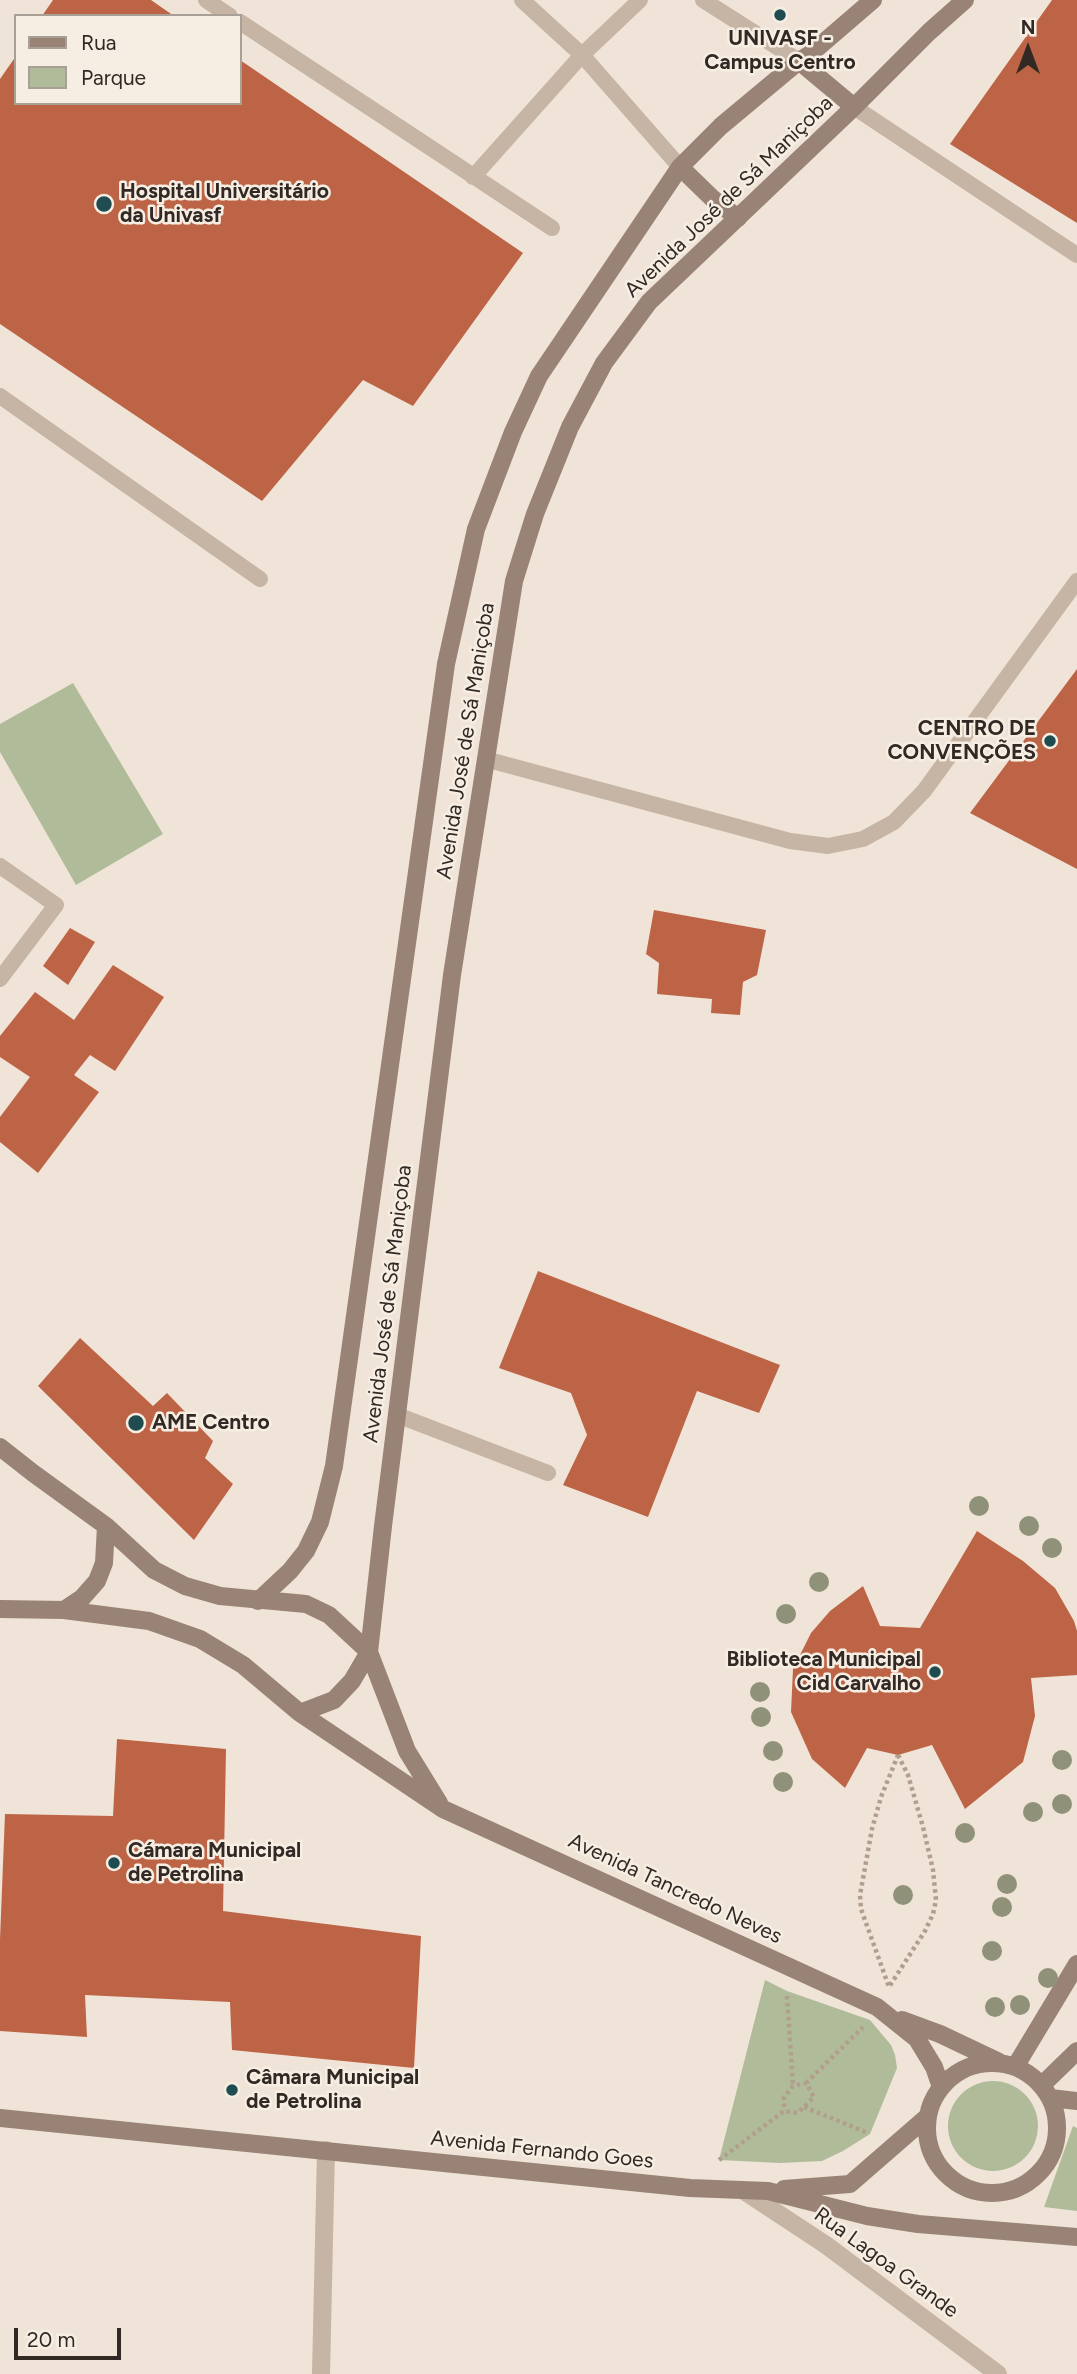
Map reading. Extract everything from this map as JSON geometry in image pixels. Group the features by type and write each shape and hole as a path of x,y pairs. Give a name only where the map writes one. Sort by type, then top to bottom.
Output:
{"main road":[{"name":"Avenida José de Sá Maniçoba","path":"258,1601 290,1571 306,1551 320,1522 334,1466 446,664 476,529 513,432 540,376 680,167 721,126 873,0"},
{"name":"Avenida José de Sá Maniçoba","path":"369,1652 452,975 514,581 535,514 570,427 604,363 649,302 965,0"},
{"path":"799,61 855,107"},
{"path":"680,167 713,199 738,218"},
{"path":"0,1447 106,1526 154,1570 185,1587 220,1596 306,1604 328,1615 369,1652 407,1751 443,1809"},
{"path":"64,1610 82,1598 97,1581 104,1563 106,1526"},
{"name":"Avenida Tancredo Neves","path":"0,1609 64,1610 149,1621 200,1639 243,1665 300,1713 443,1809 877,2007 878,2017"},
{"path":"300,1713 334,1700 352,1681 369,1652"},
{"path":"1008,2065 1077,1964"},
{"name":"Avenida Tancredo Neves","path":"878,2017 940,2034 1008,2065"},
{"name":"Avenida Tancredo Neves","path":"878,2017 917,2039 934,2067 941,2087"},
{"path":"1046,2092 1077,2051"},
{"path":"979,2064 1008,2065 1030,2074 1046,2092 1057,2119 1057,2141 1041,2171 1014,2190 991,2193 970,2189 950,2178 935,2161 928,2140 928,2117 932,2101 941,2087 958,2073 979,2064"},
{"path":"1046,2092 1077,2101"},
{"path":"768,2191 850,2184 928,2117"},
{"name":"Avenida Fernando Goes","path":"0,2118 690,2188 768,2191 867,2216 918,2224 1077,2237"}],"street":[{"path":"321,2374 326,2150"},
{"name":"Rua Lagoa Grande","path":"744,2191 826,2245 998,2374"}],"lane":[{"path":"206,0 227,14"},
{"path":"522,0 582,55 680,167"},
{"path":"473,177 582,55 640,0"},
{"path":"703,0 799,61"},
{"path":"242,23 552,228"},
{"path":"855,107 1077,255"},
{"path":"0,396 260,579"},
{"path":"485,759 790,841 828,846 863,839 894,822 924,791 1077,581"},
{"path":"0,866 56,905 0,979"},
{"path":"397,1415 548,1473"}],"path":[{"path":"898,1755 908,1775 923,1827 933,1870 936,1899 925,1931 890,1987 861,1909 860,1895 872,1829 889,1775 898,1755"},
{"path":"787,1991 793,2086"},
{"path":"784,2111 784,2097 793,2086 806,2083 878,2017"},
{"path":"719,2160 784,2111 797,2113 804,2107 814,2097 806,2083"},
{"path":"804,2107 870,2134"}],"green space":[{"path":"73,683 163,834 76,885 0,752 0,724"},
{"path":"765,1980 787,1991 870,2020 891,2045 895,2055 897,2068 870,2134 822,2161 780,2163 719,2160"},
{"path":"993,2081 1010,2085 1025,2094 1034,2109 1038,2126 1034,2143 1025,2158 1010,2167 993,2171 976,2167 961,2158 952,2143 948,2126 952,2109 961,2094 976,2085"},
{"path":"1073,2126 1077,2128 1077,2211 1044,2207"}],"building":[{"path":"53,0 151,0 171,14 43,14"},
{"path":"1052,0 1077,0 1077,223 950,144"},
{"path":"14,59 14,105 242,105 242,61 523,253 413,406 363,380 262,501 0,324 0,79"},
{"name":"CENTRO DE CONVENÇÕES","path":"1077,669 1077,869 970,813"},
{"path":"654,910 766,930 757,975 743,982 740,1015 711,1013 712,999 657,994 659,963 646,954"},
{"path":"70,928 95,942 68,985 43,966"},
{"path":"113,965 164,997 115,1071 90,1055 74,1075 99,1092 38,1173 0,1142 0,1117 30,1077 0,1057 0,1036 35,992 74,1020"},
{"path":"538,1271 780,1365 759,1413 697,1391 648,1517 563,1485 587,1435 571,1393 499,1368"},
{"name":"AME Centro","path":"80,1338 153,1406 167,1393 213,1441 205,1458 233,1484 194,1540 38,1386"},
{"name":"Biblioteca Municipal Cid Carvalho","path":"977,1531 1023,1561 1055,1588 1077,1631 1077,1675 1031,1678 1035,1716 1023,1762 965,1809 932,1745 898,1755 867,1748 845,1788 812,1759 791,1712 793,1669 811,1633 830,1611 863,1586 880,1626 920,1628"},
{"name":"Cámara Municipal de Petrolina","path":"117,1739 226,1749 223,1911 421,1936 414,2068 232,2050 230,2002 85,1995 87,2037 0,2031 0,1939 5,1814 113,1816"}],"place":[{"name":"UNIVASF - Campus Centro","path":"780,15"},
{"name":"Hospital Universitário da Univasf","path":"104,204"},
{"name":"CENTRO DE CONVENÇÕES","path":"1050,741"},
{"name":"AME Centro","path":"136,1423"},
{"name":"Biblioteca Municipal Cid Carvalho","path":"935,1672"},
{"name":"Cámara Municipal de Petrolina","path":"114,1863"},
{"name":"Câmara Municipal de Petrolina","path":"232,2090"}]}
